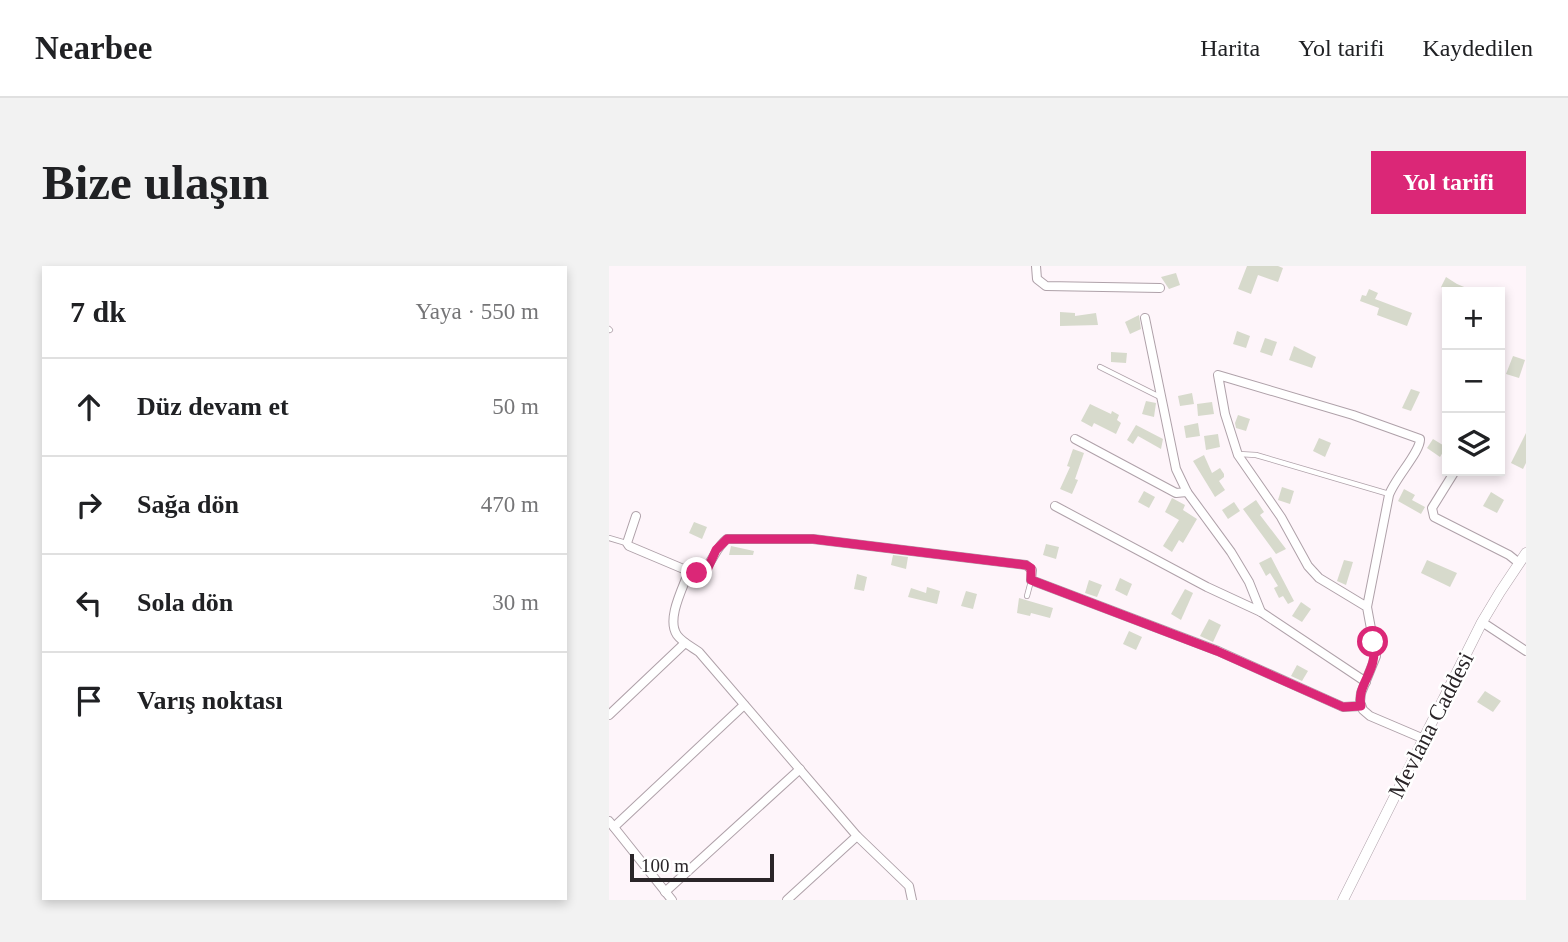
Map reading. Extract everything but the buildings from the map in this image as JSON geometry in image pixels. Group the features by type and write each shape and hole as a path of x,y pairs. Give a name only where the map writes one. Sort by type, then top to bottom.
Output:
{"street":[{"path":"1037,266 1037,279 1046,286 1160,288"},
{"path":"1146,318 1172,456 1187,492 1231,552 1249,582 1261,612"},
{"path":"1367,607 1319,578 1308,566 1281,517 1238,454 1218,375 1419,437 1420,446 1396,479 1389,495 1367,607 1376,656 1360,697 1361,706 1370,716 1425,739"},
{"path":"1075,439 1177,493 1187,492"},
{"path":"1452,476 1432,508 1434,517 1509,555 1519,563"},
{"path":"1055,506 1207,587 1261,612 1366,682"},
{"path":"636,516 627,543 634,550 697,573 708,568 716,550 727,539 813,539 1026,565 1031,568 1031,580 1217,651 1343,707 1361,706"},
{"name":"Mevlana Caddesi","path":"1343,900 1482,622 1526,553"},
{"path":"689,571 673,621 675,633 699,652 857,836 909,886 912,900"},
{"path":"1482,622 1526,651"},
{"path":"609,715 685,643"},
{"path":"672,900 611,824 744,705"},
{"path":"665,892 800,769"},
{"path":"787,900 857,836"}],"lane":[{"path":"1100,367 1152,395 1161,397"},
{"path":"1238,454 1256,455 1389,495"},
{"path":"609,538 627,543"},
{"path":"1027,596 1031,580"}],"route":[{"path":"697,573 708,568 716,550 727,539 813,539 1026,565 1031,568 1031,580 1217,651 1343,707 1361,706 1361,693 1376,656 1373,642"}]}
